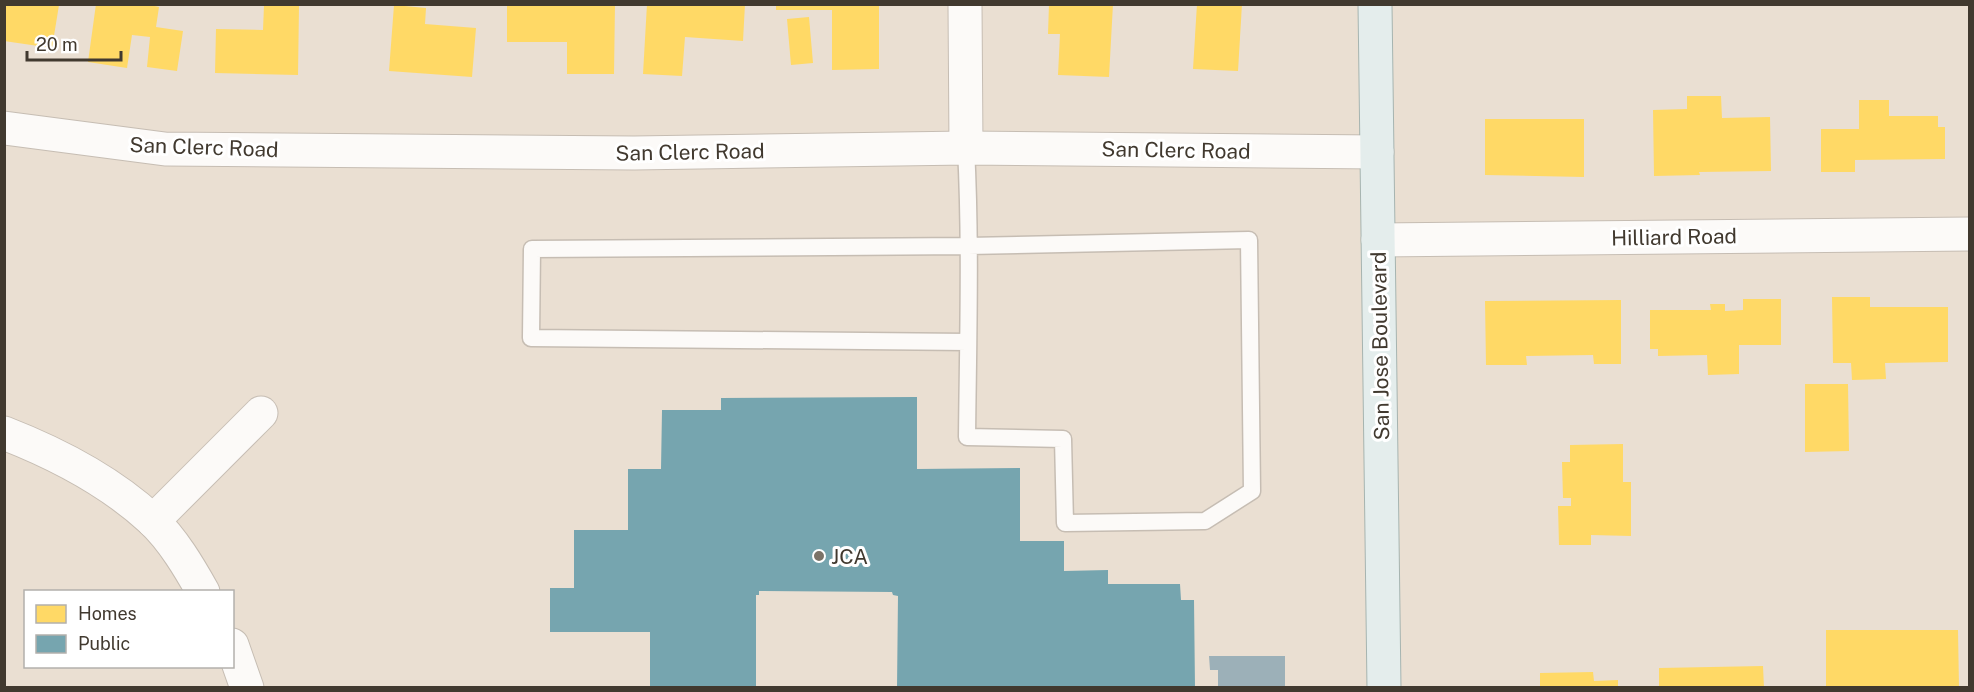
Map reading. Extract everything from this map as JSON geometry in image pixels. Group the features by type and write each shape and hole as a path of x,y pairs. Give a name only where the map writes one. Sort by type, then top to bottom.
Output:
{"main road":[{"name":"San Jose Boulevard","path":"1375,4 1384,687"}],"street":[{"path":"965,4 966,148"},
{"name":"San Clerc Road","path":"4,128 165,149 634,153 966,148 1377,152"},
{"name":"Hilliard Road","path":"1378,240 1970,234"},
{"path":"153,521 261,413"},
{"path":"4,433 33,444 82,469 126,499 153,521 185,562 202,590"},
{"path":"234,651 247,687"}],"lane":[{"path":"966,148 969,204 968,246 968,342 967,437 1063,439 1065,523 1205,521 1252,491 1249,240 968,246 532,249 531,338 968,342"}],"water":[{"path":"1209,656 1285,656 1285,687 1218,687 1218,670 1210,670"}],"building: Homes":[{"path":"4,4 59,5 52,48 4,41"},
{"path":"96,4 146,4 159,7 156,27 183,31 177,71 147,67 150,37 132,35 127,68 88,62"},
{"path":"507,4 615,4 614,74 567,74 567,42 507,42"},
{"path":"647,4 745,4 743,41 685,37 682,76 643,74"},
{"path":"776,4 879,4 879,69 832,70 832,10 776,10"},
{"path":"1049,4 1113,4 1109,77 1058,75 1060,34 1048,34"},
{"path":"1197,4 1242,4 1238,71 1193,69"},
{"path":"264,5 299,6 298,75 215,73 216,29 263,30"},
{"path":"394,5 426,8 425,24 476,28 472,77 389,71"},
{"path":"809,17 813,63 791,65 787,19"},
{"path":"1687,96 1721,96 1722,118 1770,117 1771,171 1699,172 1700,175 1654,176 1653,110 1687,109"},
{"path":"1859,100 1889,100 1889,116 1938,116 1938,127 1945,127 1945,159 1855,160 1855,172 1821,172 1821,129 1859,129"},
{"path":"1485,119 1584,119 1584,177 1485,175"},
{"path":"1832,297 1870,297 1870,307 1948,307 1948,362 1885,363 1886,379 1852,380 1851,363 1833,363"},
{"path":"1743,299 1781,299 1781,345 1739,345 1739,374 1708,375 1707,355 1658,356 1658,349 1650,349 1650,310 1711,310 1710,304 1725,304 1725,311 1743,310"},
{"path":"1621,300 1621,364 1594,364 1593,355 1526,356 1527,365 1486,365 1485,301"},
{"path":"1805,384 1848,384 1849,451 1805,452"},
{"path":"1623,444 1623,482 1631,482 1631,536 1591,535 1591,545 1559,545 1558,506 1571,506 1571,498 1563,498 1562,462 1570,462 1570,445"},
{"path":"1826,630 1958,630 1959,688 1826,688"},
{"path":"1763,666 1764,688 1659,688 1659,668"},
{"path":"1593,672 1594,681 1618,680 1618,688 1540,688 1540,673"}],"building: Public":[{"name":"JCA","path":"917,397 917,469 1020,468 1020,541 1064,541 1064,571 1108,570 1108,584 1180,584 1181,600 1194,600 1195,688 897,688 898,596 893,595 892,592 759,591 759,595 756,595 756,688 650,688 650,632 550,632 550,588 574,588 574,530 628,530 628,469 661,469 662,410 721,410 721,398"}],"place":[{"name":"JCA","path":"819,556"}]}
